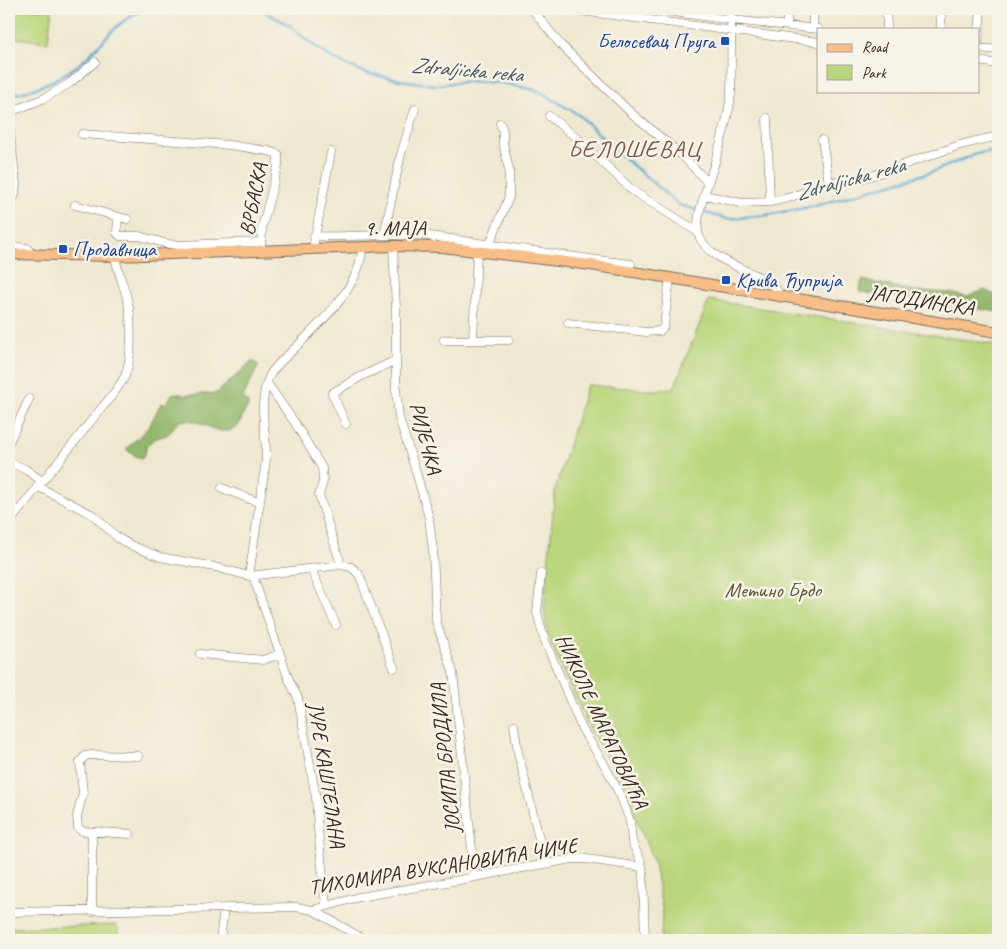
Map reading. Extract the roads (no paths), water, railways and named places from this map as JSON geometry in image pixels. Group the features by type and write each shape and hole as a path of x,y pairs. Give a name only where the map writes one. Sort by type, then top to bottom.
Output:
{"main road":[{"name":"9. МАЈА","path":"9,254 115,256 261,246 313,248 442,247 593,262 670,278 779,295"},
{"name":"ЈАГОДИНСКА","path":"779,295 998,332"}],"street":[{"path":"532,9 560,44 630,112 667,142 708,183"},
{"path":"566,9 817,42"},
{"path":"653,9 816,29 813,9"},
{"path":"731,9 731,93 715,164 699,218 698,232 700,238 711,252 722,260 770,283 777,289 779,295"},
{"path":"787,9 787,25"},
{"path":"886,9 887,28"},
{"path":"941,9 941,28"},
{"path":"979,28 981,9"},
{"path":"980,48 998,50"},
{"path":"980,61 998,64"},
{"path":"9,210 15,194 16,184 9,124 10,115 14,110 45,98 70,83 95,62"},
{"path":"384,235 403,146 415,109"},
{"path":"548,116 577,138 633,191 698,232"},
{"path":"767,118 770,202"},
{"path":"490,243 509,197 509,170 500,123"},
{"name":"ВРБАСКА","path":"82,134 229,145 278,154 278,166 262,228 261,246"},
{"path":"704,197 741,203 770,202 829,184 851,182 960,145 998,136"},
{"path":"822,140 829,184"},
{"path":"313,248 331,152"},
{"path":"694,168 706,170 715,164"},
{"path":"75,206 127,219"},
{"path":"118,217 117,233 120,236 139,236 178,245 261,246"},
{"path":"314,236 430,236 490,243 593,262 631,264"},
{"path":"430,236 442,247"},
{"path":"9,246 27,248 32,254"},
{"name":"РИЈЕЧКА","path":"394,246 398,418 426,507 433,550 436,621 442,638"},
{"path":"251,576 266,453 262,403 267,383 275,368 328,315 344,294 360,261 362,247"},
{"path":"473,339 477,251"},
{"path":"9,523 120,384 127,369 130,314 115,256"},
{"path":"568,323 646,332 660,331 664,326 670,278"},
{"path":"444,340 509,340"},
{"path":"346,424 332,393 396,360"},
{"path":"267,383 295,423 322,468 323,482 319,495 341,565"},
{"path":"9,442 29,399"},
{"path":"9,462 25,468 39,484 93,515 118,538 136,549 160,557 251,576 341,565 351,567 359,574 394,668"},
{"path":"222,488 260,503"},
{"path":"311,569 336,625"},
{"name":"НИКОЛЕ МАРАТОВИЋА","path":"541,574 537,612 543,636 582,729 604,764 621,798 630,822 632,842 642,866 646,940"},
{"name":"ЈУРЕ КАШТЕЛАНА","path":"251,576 289,680 298,698 316,798 326,905"},
{"name":"ЈОСИПА БРОДИЛА","path":"442,638 453,672 475,877"},
{"path":"200,654 263,660 280,654"},
{"path":"514,725 518,752 545,863"},
{"path":"130,834 82,832 78,828 83,793 79,767 81,759 85,756 138,756"},
{"path":"92,832 92,912"},
{"name":"ТИХОМИРА ВУКСАНОВИЋА ЧИЧЕ","path":"9,912 92,912 296,906 313,910 359,897 545,863 578,859 642,866"},
{"path":"220,940 224,909"},
{"path":"313,910 362,940"}],"waterway":[{"name":"Zdraljicka reka","path":"9,95 40,87 68,72 85,59 128,18 148,9"},
{"name":"Zdraljicka reka","path":"259,9 289,25 335,60 366,73 435,85 471,81 503,83 539,91 579,115 615,150 679,205 727,219 767,215 815,206 932,172 976,154 998,150"}],"place":[{"name":"Белосевац Пруга","path":"725,41"},
{"name":"Продавница","path":"63,249"},
{"name":"Крива Ћуприја","path":"726,280"}],"district":[{"name":"БЕЛОШЕВАЦ","path":"635,149"}],"park label":[{"name":"Метино Брдо","path":"773,590"}]}
